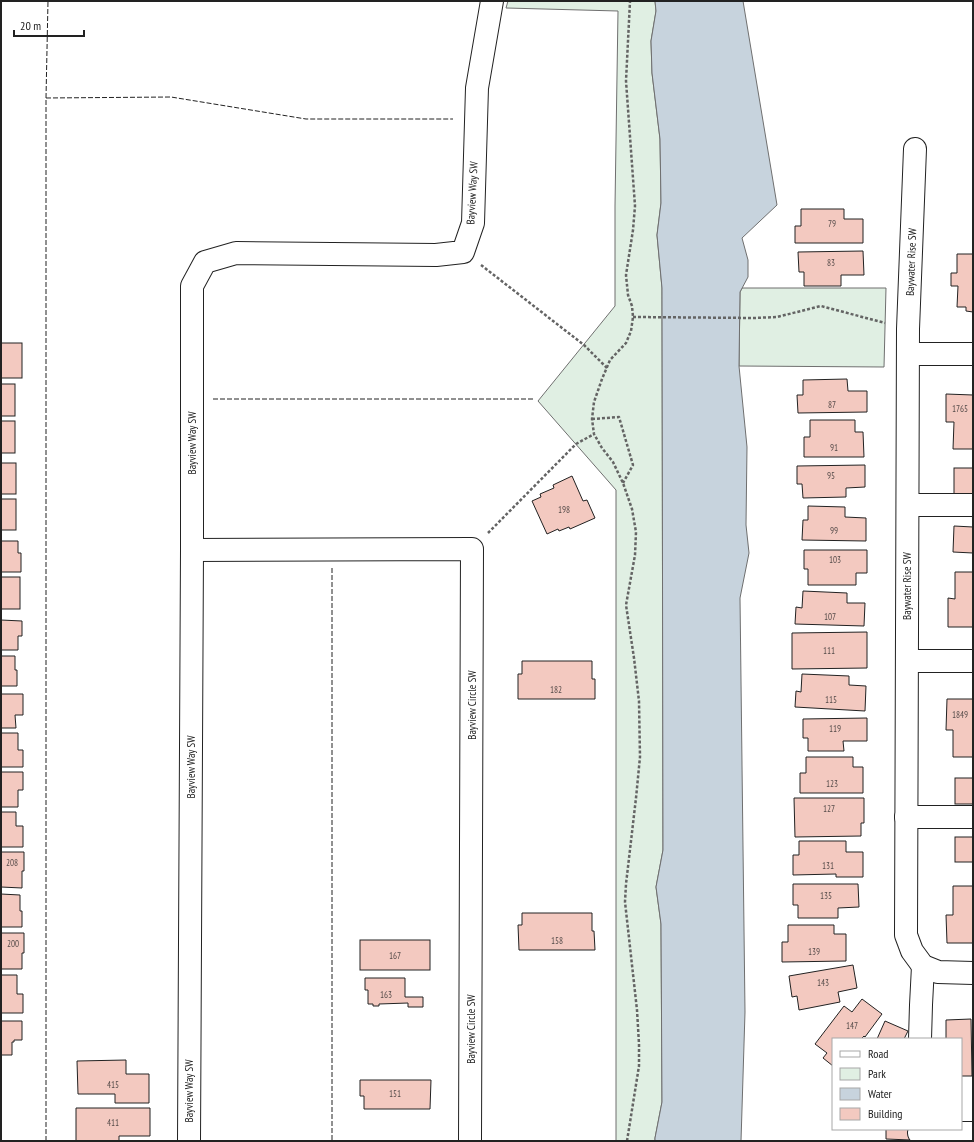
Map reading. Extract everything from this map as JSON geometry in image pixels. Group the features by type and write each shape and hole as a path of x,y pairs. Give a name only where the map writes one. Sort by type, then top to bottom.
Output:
{"street":[{"name":"Bayview Way SW","path":"189,1141 192,286 205,262 236,253 436,255 464,252 473,223 477,88 492,1"},
{"name":"Baywater Rise SW","path":"915,149 908,329 906,935 912,951 923,966"},
{"path":"908,354 973,354"},
{"path":"908,505 973,505"},
{"path":"192,550 472,549"},
{"name":"Bayview Circle SW","path":"470,1141 472,549"},
{"path":"907,662 973,661"},
{"path":"906,817 973,817"},
{"path":"920,1038 923,966 938,972 973,973"},
{"path":"920,1130 920,1133 973,1133"}],"path":[{"path":"627,1141 639,1066 637,1010 625,902 640,757 639,701 626,605 635,556 636,532 632,509 623,483 613,462 602,448 594,434 592,419 596,394 610,360 626,343 631,331 633,317 632,306 628,295 626,275 635,206 626,81 630,1"},
{"path":"464,252 584,345 607,368"},
{"path":"633,317 754,318 778,316 821,306 908,329"},
{"path":"592,419 620,417 633,465 623,483"},
{"path":"472,549 576,444 594,434"}],"green space":[{"path":"508,1 655,1 656,11 651,41 652,73 660,139 661,203 657,235 662,288 663,850 656,887 661,924 662,1102 655,1141 616,1141 616,490 538,401 615,306 618,11 506,8"},
{"path":"742,288 886,288 884,367 739,366 740,292"}],"water":[{"path":"655,1 743,1 777,205 742,238 748,260 748,277 740,292 739,366 747,447 746,525 749,553 740,598 745,1012 741,1141 655,1141 662,1102 661,924 656,887 663,850 662,288 657,235 661,203 660,139 652,73 651,41 656,11"}],"building":[{"path":"801,209 844,209 844,219 863,219 863,243 795,243 795,226 801,226"},
{"path":"863,251 864,275 841,275 841,286 804,286 804,272 799,272 798,252"},
{"path":"957,254 973,254 973,312 966,311 966,307 957,307 958,286 951,286 951,273 957,273"},
{"path":"1,343 22,343 22,378 1,378"},
{"path":"847,379 848,391 867,391 867,412 798,413 797,395 803,395 803,380"},
{"path":"1,384 15,384 15,416 1,416"},
{"path":"946,394 973,395 973,449 953,449 954,422 946,422"},
{"path":"810,420 855,420 855,432 863,432 864,457 804,457 804,437 810,437"},
{"path":"1,421 15,421 15,453 1,453"},
{"path":"1,463 16,463 16,494 1,494"},
{"path":"865,465 865,487 846,488 846,497 803,498 802,484 797,484 797,466"},
{"path":"954,468 973,468 973,495 954,495"},
{"path":"572,476 583,501 587,500 595,518 570,529 569,527 559,531 558,529 547,534 532,501 541,497 540,494 554,488 553,485"},
{"path":"1,499 16,499 16,530 1,530"},
{"path":"808,506 845,507 845,517 866,518 866,541 802,540 803,520 808,520"},
{"path":"954,526 973,527 973,553 953,552"},
{"path":"1,541 18,541 18,553 21,553 21,572 1,572"},
{"path":"804,550 867,550 867,573 856,573 856,585 808,585 808,569 804,569"},
{"path":"955,572 973,572 973,627 948,627 948,598 955,599"},
{"path":"1,577 20,577 20,609 1,609"},
{"path":"803,591 847,593 847,603 865,603 864,626 795,624 796,607 802,608"},
{"path":"1,620 22,621 22,636 18,636 18,650 1,650"},
{"path":"867,632 867,668 792,669 792,633"},
{"path":"1,656 15,656 17,686 1,686"},
{"path":"522,661 592,661 592,679 595,679 595,699 518,699 518,674 522,674"},
{"path":"802,674 849,676 849,685 866,686 865,711 795,707 796,691 801,692"},
{"path":"1,694 23,694 23,715 15,715 16,728 1,728"},
{"path":"947,699 973,699 973,757 953,757 953,730 946,730"},
{"path":"867,718 867,741 843,741 844,751 808,751 808,738 803,738 803,719"},
{"path":"1,733 18,733 18,750 23,750 23,767 1,767"},
{"path":"806,757 853,757 853,767 863,767 863,793 800,793 800,773 806,773"},
{"path":"1,772 23,772 23,790 18,790 18,807 1,807"},
{"path":"955,778 973,778 973,804 955,804"},
{"path":"794,798 864,798 864,823 861,823 861,836 795,837"},
{"path":"1,812 16,812 16,826 23,826 23,847 1,847"},
{"path":"955,837 973,837 973,862 955,862"},
{"path":"799,841 846,841 846,852 863,852 863,877 836,877 836,874 793,875 793,855 799,855"},
{"path":"1,852 24,852 22,888 1,887"},
{"path":"793,884 858,884 859,907 838,908 838,918 798,918 798,905 793,905"},
{"path":"953,886 973,886 973,943 947,943 946,915 953,915"},
{"path":"1,894 20,895 22,927 1,927"},
{"path":"522,913 592,913 592,931 594,931 595,950 519,950 518,925 522,925"},
{"path":"788,925 834,925 834,934 846,934 846,961 782,962 782,942 788,942"},
{"path":"1,933 24,933 22,969 1,969"},
{"path":"360,940 430,940 430,970 360,970"},
{"path":"853,965 857,988 838,992 840,1002 799,1010 797,996 792,997 789,976"},
{"path":"1,975 17,975 17,994 23,994 23,1013 1,1013"},
{"path":"365,978 405,978 405,997 423,997 423,1007 408,1007 408,1003 379,1004 379,1006 368,1004 368,990 365,990"},
{"path":"862,999 882,1014 865,1037 832,1038 832,1065 823,1058 827,1053 815,1044 844,1006 852,1012"},
{"path":"971,1019 972,1076 962,1076 962,1038 946,1038 946,1020"},
{"path":"1,1021 22,1021 22,1040 14,1040 14,1042 12,1042 12,1055 1,1055"},
{"path":"885,1021 908,1031 904,1038 877,1038"},
{"path":"126,1060 126,1074 149,1074 149,1103 115,1103 115,1094 78,1094 77,1061"},
{"path":"360,1080 431,1080 430,1109 364,1109 364,1096 360,1096"},
{"path":"76,1108 150,1108 150,1136 119,1136 119,1141 76,1141"},
{"path":"886,1130 911,1130 911,1140 886,1139"}],"fence":[{"path":"46,1141 46,98 48,1"},
{"path":"46,98 171,97 306,119 453,119"},
{"path":"213,399 533,399"},
{"path":"332,568 332,1141"}]}
